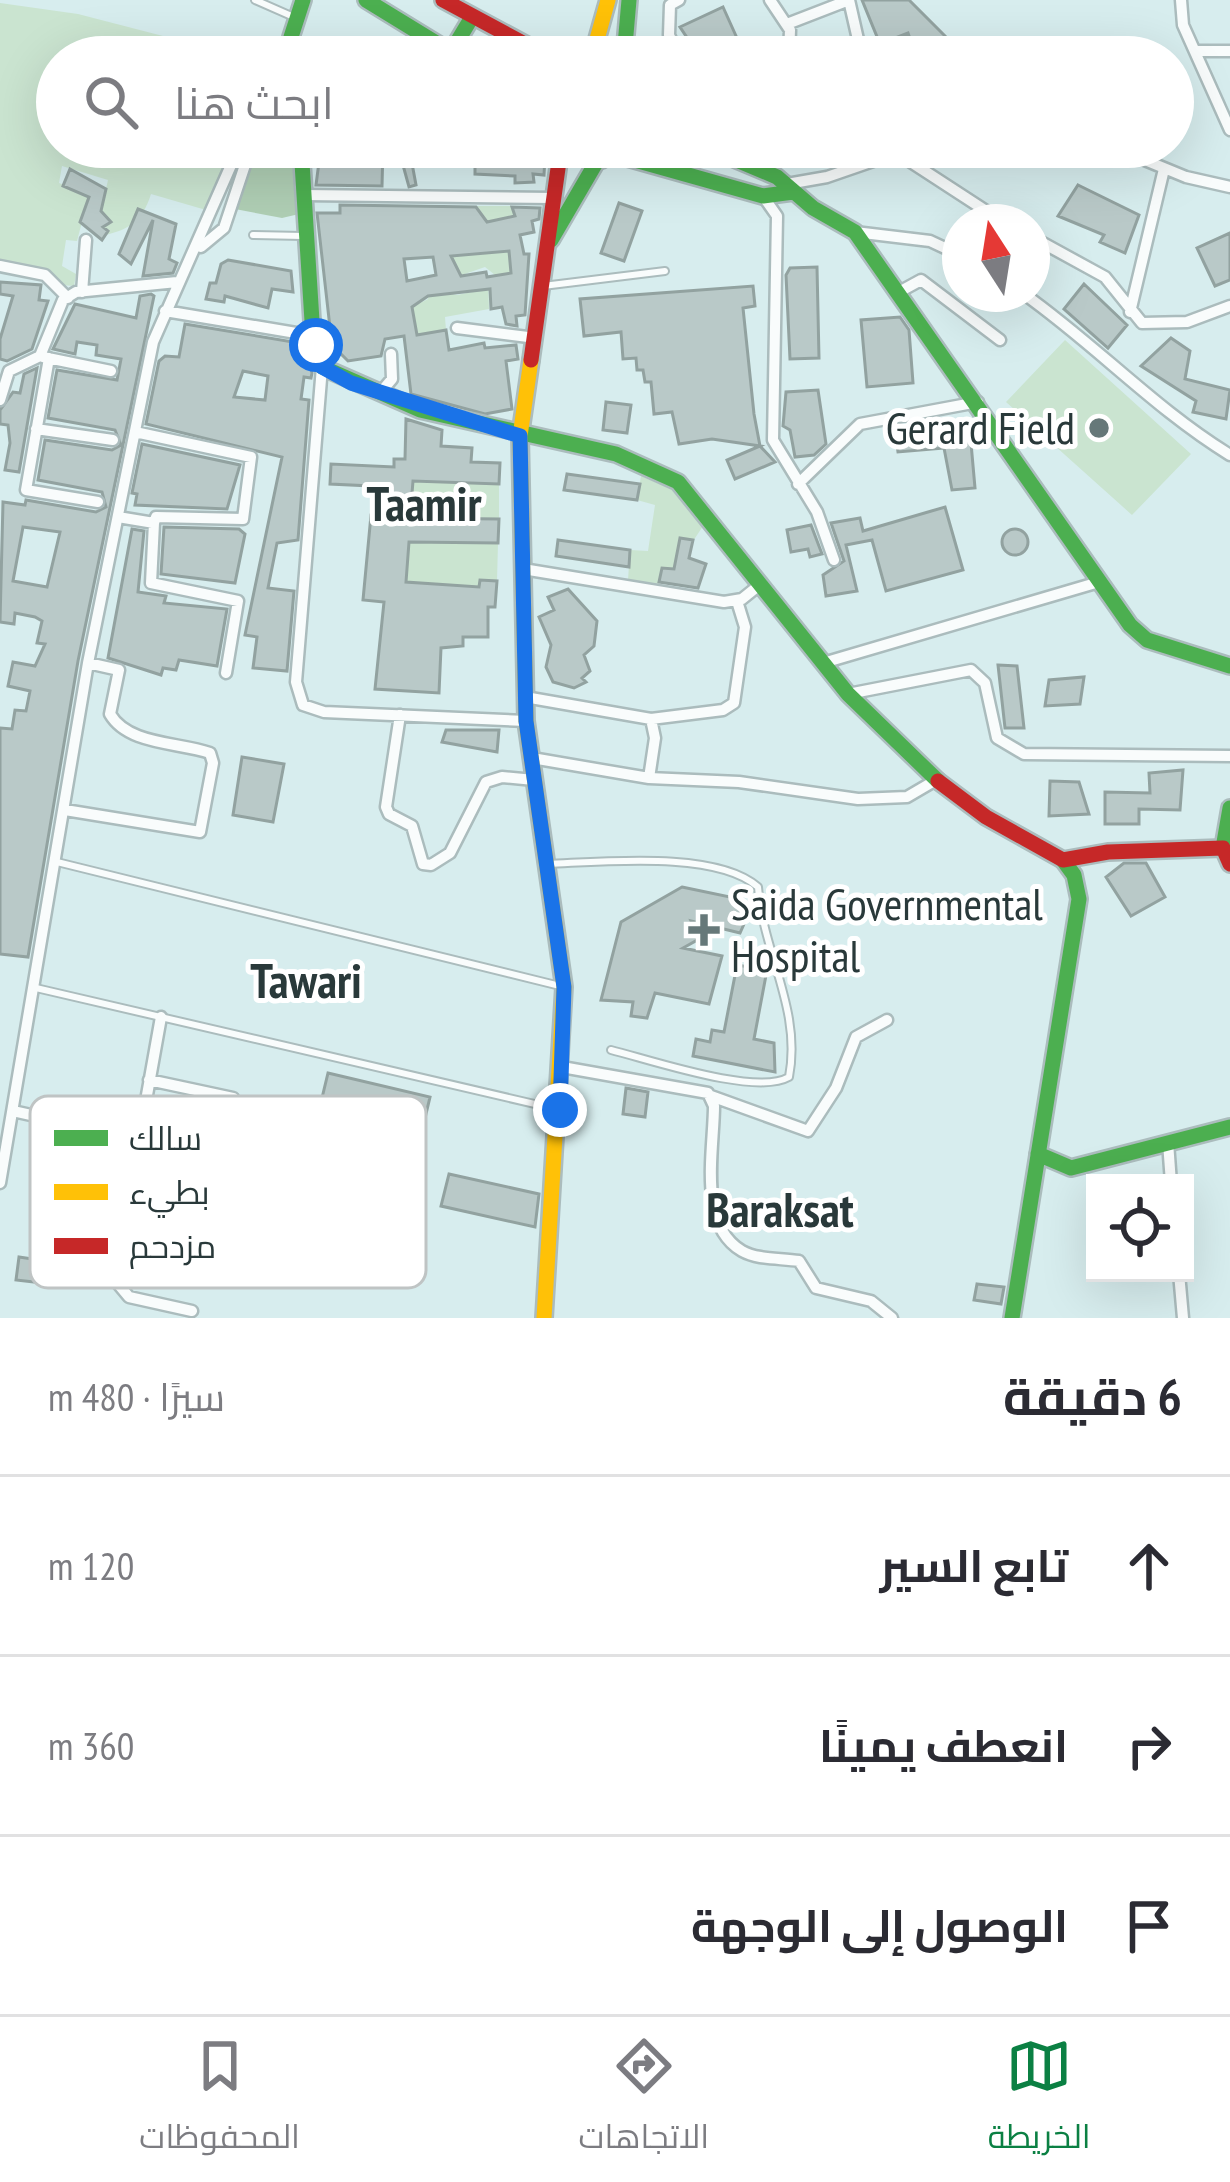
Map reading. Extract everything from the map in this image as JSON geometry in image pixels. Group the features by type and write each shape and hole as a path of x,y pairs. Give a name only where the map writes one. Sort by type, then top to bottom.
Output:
{"street":[{"path":"293,36 303,0"},
{"path":"366,0 424,36"},
{"path":"443,0 509,36"},
{"path":"626,36 629,0"},
{"path":"770,0 787,24 788,36"},
{"path":"787,24 849,0 857,36"},
{"path":"1181,0 1189,36"},
{"path":"669,36 673,2"},
{"path":"595,36 607,6 628,18"},
{"path":"464,36 472,17"},
{"path":"1194,44 1230,130"},
{"path":"1197,50 1230,51"},
{"path":"0,1183 88,663 135,432 165,311 198,249 231,168"},
{"path":"198,249 224,228 243,168"},
{"path":"303,168 314,336 322,367 297,694 312,710 526,721"},
{"path":"544,1318 564,987 526,721 520,436 560,168"},
{"path":"549,242 592,168"},
{"path":"674,168 763,196 851,168"},
{"path":"749,168 790,188 855,232 978,402 1099,582 1147,640 1230,666"},
{"path":"920,168 975,204"},
{"path":"1130,312 1164,169 1230,187"},
{"path":"305,195 553,198"},
{"path":"763,196 777,216 773,440 818,512 834,560"},
{"path":"855,232 942,247"},
{"path":"82,292 86,240"},
{"path":"1050,247 1106,277 1130,312 1156,326 1230,306"},
{"path":"0,266 45,275 68,298"},
{"path":"899,292 921,280 1000,340"},
{"path":"98,502 26,490 44,357 68,298 82,292 177,282"},
{"path":"165,311 314,336"},
{"path":"1048,312 1184,426 1230,455"},
{"path":"457,328 536,338"},
{"path":"380,393 392,379 392,354"},
{"path":"0,400 5,366 44,357 111,371"},
{"path":"322,367 380,393 520,436 667,471 848,694 935,780 986,817 1063,860 1074,875 1079,899 1012,1318"},
{"path":"798,484 860,424 978,402"},
{"path":"37,429 113,440"},
{"path":"135,432 251,457 243,519 156,517 154,523 151,583 157,588 231,595 238,601 226,673"},
{"path":"118,517 154,523"},
{"path":"523,569 702,600 737,601 762,583"},
{"path":"824,663 1099,582"},
{"path":"526,697 651,719 723,710 734,703 745,627 737,601"},
{"path":"65,810 200,832 212,763 210,753 131,734 116,724 110,714 119,670 88,663"},
{"path":"848,694 971,670 985,682 998,738 1024,754 1230,756"},
{"path":"400,715 386,807 412,826 422,864 431,865 450,853 486,782 502,777 535,780"},
{"path":"649,778 656,738 651,719"},
{"path":"532,758 649,778 739,782 878,800 907,797 935,780"},
{"path":"1230,808 1222,848 1230,864"},
{"path":"1063,860 1108,852 1222,848"},
{"path":"146,1096 161,1017"},
{"path":"562,1067 711,1096 808,1131 836,1088 856,1037 887,1020"},
{"path":"149,1080 223,1096"},
{"path":"711,1096 714,1212 728,1239 748,1254 799,1261 816,1288 871,1301 892,1318"},
{"path":"13,1111 30,1115"},
{"path":"1038,1154 1071,1168 1230,1127"},
{"path":"1168,1142 1170,1174"},
{"path":"1180,1282 1183,1318"},
{"path":"118,1288 129,1297 192,1312"}],"lane":[{"path":"255,0 297,18"},
{"path":"253,235 306,236"},
{"path":"543,286 665,271"},
{"path":"544,864 649,860 746,876 758,887 760,913 795,1034 789,1077 776,1084 722,1076 611,1050"},
{"path":"57,862 564,987"},
{"path":"36,988 560,1110"}],"green space":[{"path":"0,3 78,14 163,36 36,36 36,168 62,168 59,183 89,195 77,241 66,240 62,266 76,274 74,286 61,285 39,270 0,270"},
{"path":"69,168 223,168 206,210 151,194 134,222 105,235 103,227 111,222 101,211 108,180"},
{"path":"250,168 297,168 299,214 282,218 235,209"},
{"path":"476,206 511,206 517,223 510,217 493,221 509,251 511,273 495,275 485,267 456,277 451,256 489,252"},
{"path":"488,280 489,309 445,317 446,330 417,335 412,307 428,299 426,288 457,295 482,290 481,281"},
{"name":"Gerard Field","path":"1065,340 1191,454 1132,515 1006,402"},
{"path":"641,476 671,489 703,526 674,570 663,568 659,585 628,580 630,550 648,551 655,505 637,500"},
{"path":"413,481 499,484 499,519 410,518"},
{"path":"409,542 498,543 497,581 481,580 480,587 406,582"}],"building":[{"path":"862,0 909,0 945,36 908,33 877,36"},
{"path":"723,7 736,36 686,36 680,27"},
{"path":"318,168 382,168 382,186 316,185"},
{"path":"404,168 413,168 416,185 409,187"},
{"path":"475,168 544,168 544,175 533,174 534,182 475,174"},
{"path":"70,169 106,189 101,211 111,222 103,227 108,231 102,240 80,222 89,197 63,186"},
{"path":"1078,185 1139,215 1125,253 1100,242 1104,235 1058,216"},
{"path":"619,203 642,211 624,261 601,253"},
{"path":"340,205 476,207 487,222 515,216 512,207 540,208 539,219 532,221 534,232 520,235 524,254 529,254 525,315 516,316 517,326 506,324 502,307 491,309 490,289 428,296 412,307 417,335 446,330 449,350 484,343 485,348 516,345 518,359 506,361 512,409 485,414 411,394 404,336 385,339 381,356 348,361 339,352 333,354 317,213 340,213","holes":["509,251 511,273 487,277 486,272 461,276 451,256","433,257 436,275 407,281 404,259"]},
{"path":"138,209 176,224 169,259 177,263 173,273 143,276 153,220 131,264 119,254"},
{"path":"1230,233 1230,280 1215,286 1197,248"},
{"path":"228,260 291,271 293,292 272,289 268,308 225,296 224,302 206,299 210,283 216,283 221,264"},
{"path":"817,267 819,358 790,359 786,275 790,268"},
{"path":"0,282 41,285 39,300 48,301 32,349 7,361 0,359 0,339 13,296 0,294"},
{"path":"1084,284 1127,325 1108,348 1064,309"},
{"path":"753,286 755,306 743,308 760,446 712,439 679,444 672,412 654,414 651,382 645,382 643,370 637,370 636,358 623,359 621,332 584,336 580,299"},
{"path":"140,296 154,296 78,661 28,957 0,954 0,728 12,729 15,710 26,711 30,691 8,686 13,662 35,666 45,644 37,643 42,621 35,617 15,613 14,624 0,622 3,502 25,505 26,500 96,512 106,507 102,492 38,480 45,440 112,450 121,445 115,430 48,418 57,370 117,380 121,359 96,355 97,345 77,342 75,354 53,349 75,304 136,318","holes":["23,527 60,532 47,587 13,581"]},
{"path":"900,317 909,330 913,383 867,387 861,320"},
{"path":"185,324 305,344 312,373 311,378 304,377 301,399 309,400 298,540 277,543 268,588 294,591 287,671 253,668 257,637 245,635 282,457 146,424 159,361 165,356 179,357","holes":["243,371 268,376 265,400 234,397"]},
{"path":"1171,338 1190,351 1185,379 1230,390 1226,419 1193,412 1196,401 1141,366"},
{"path":"37,368 19,472 5,470 10,443 8,425 0,424 0,410 13,392 20,393 24,374"},
{"path":"818,390 826,444 814,455 795,457 790,430 783,426 786,392"},
{"path":"606,402 631,405 627,433 603,430"},
{"path":"406,419 442,430 441,446 472,448 471,462 500,463 499,484 413,481 410,518 499,519 498,543 409,542 406,582 479,587 480,580 497,581 495,607 488,607 488,637 463,637 463,646 441,648 439,693 375,689 384,602 363,600 371,515 389,515 392,487 330,484 331,464 394,467 394,459 405,459"},
{"path":"957,424 959,444 971,443 975,488 952,490 944,448 898,452 895,430"},
{"path":"142,444 240,465 227,509 135,505 137,494 132,493"},
{"path":"760,446 775,462 735,479 727,460"},
{"path":"567,474 640,484 637,500 564,490"},
{"path":"945,507 963,570 886,591 872,540 846,545 857,591 826,596 823,575 844,561 831,523 860,518 863,531"},
{"path":"811,525 822,554 810,557 808,549 791,552 787,530"},
{"path":"164,527 239,529 245,534 235,583 161,574"},
{"path":"132,529 144,531 138,592 166,596 164,603 227,609 217,666 179,660 176,670 163,668 161,675 108,658"},
{"path":"1015,529 1028,542 1015,555 1002,542"},
{"path":"680,538 693,540 689,558 706,564 698,588 659,582 662,568 674,569"},
{"path":"558,540 630,550 629,567 556,556"},
{"path":"568,589 597,621 594,646 584,655 590,671 582,678 586,682 574,688 553,682 546,667 551,645 539,617 554,610 548,597"},
{"path":"998,665 1017,666 1024,728 1005,728"},
{"path":"1084,677 1080,704 1045,706 1049,680"},
{"path":"446,730 499,730 497,752 442,742"},
{"path":"242,757 284,764 273,822 233,815"},
{"path":"1183,770 1180,810 1139,809 1139,824 1105,824 1105,792 1150,793 1149,773"},
{"path":"1050,781 1079,782 1089,814 1049,816"},
{"path":"1124,863 1146,863 1165,897 1131,916 1106,877"},
{"path":"682,887 735,898 748,915 740,933 691,921 699,939 683,948 722,956 709,1004 655,993 647,1018 631,1016 633,1002 601,1000 621,922"},
{"path":"737,965 767,970 754,1039 774,1043 775,1072 693,1056 696,1039 710,1042 712,1030 724,1032"},
{"path":"328,1073 426,1096 322,1096"},
{"path":"626,1088 648,1092 645,1117 623,1114"},
{"path":"449,1174 539,1194 535,1227 441,1206"},
{"path":"19,1257 30,1259 30,1282 16,1280"},
{"path":"977,1284 1004,1287 1001,1304 974,1300"}],"traffic: fast":[{"path":"291,36 303,0"},
{"path":"366,0 425,36"},
{"path":"626,36 629,0"},
{"path":"461,36 472,17"},
{"path":"302,168 312,321 322,367 420,410 616,454 678,482 848,694 938,781"},
{"path":"551,240 593,168"},
{"path":"663,168 763,196 793,192"},
{"path":"756,168 777,177 813,208 855,232 1130,625 1147,640 1230,666"},
{"path":"1223,848 1230,808"},
{"path":"1012,1318 1079,899 1074,875 1063,860"},
{"path":"1038,1154 1071,1168 1230,1127"}],"traffic: slow":[{"path":"598,36 608,0"},
{"path":"531,360 520,436 526,721 564,987 544,1318"}],"traffic: jam":[{"path":"443,0 510,36"},
{"path":"531,360 558,168"},
{"path":"938,781 986,817 1063,860 1108,852 1223,848 1230,864"}],"place":[{"name":"Gerard Field","path":"1099,428"},
{"name":"Saida Governmental Hospital","path":"704,930"}],"district":[{"name":"Taamir","path":"424,504"},
{"name":"Tawari","path":"306,981"},
{"name":"Baraksat","path":"780,1210"}],"route":[{"path":"316,345 322,367 351,383 520,436 526,721 564,987 560,1110"}]}
